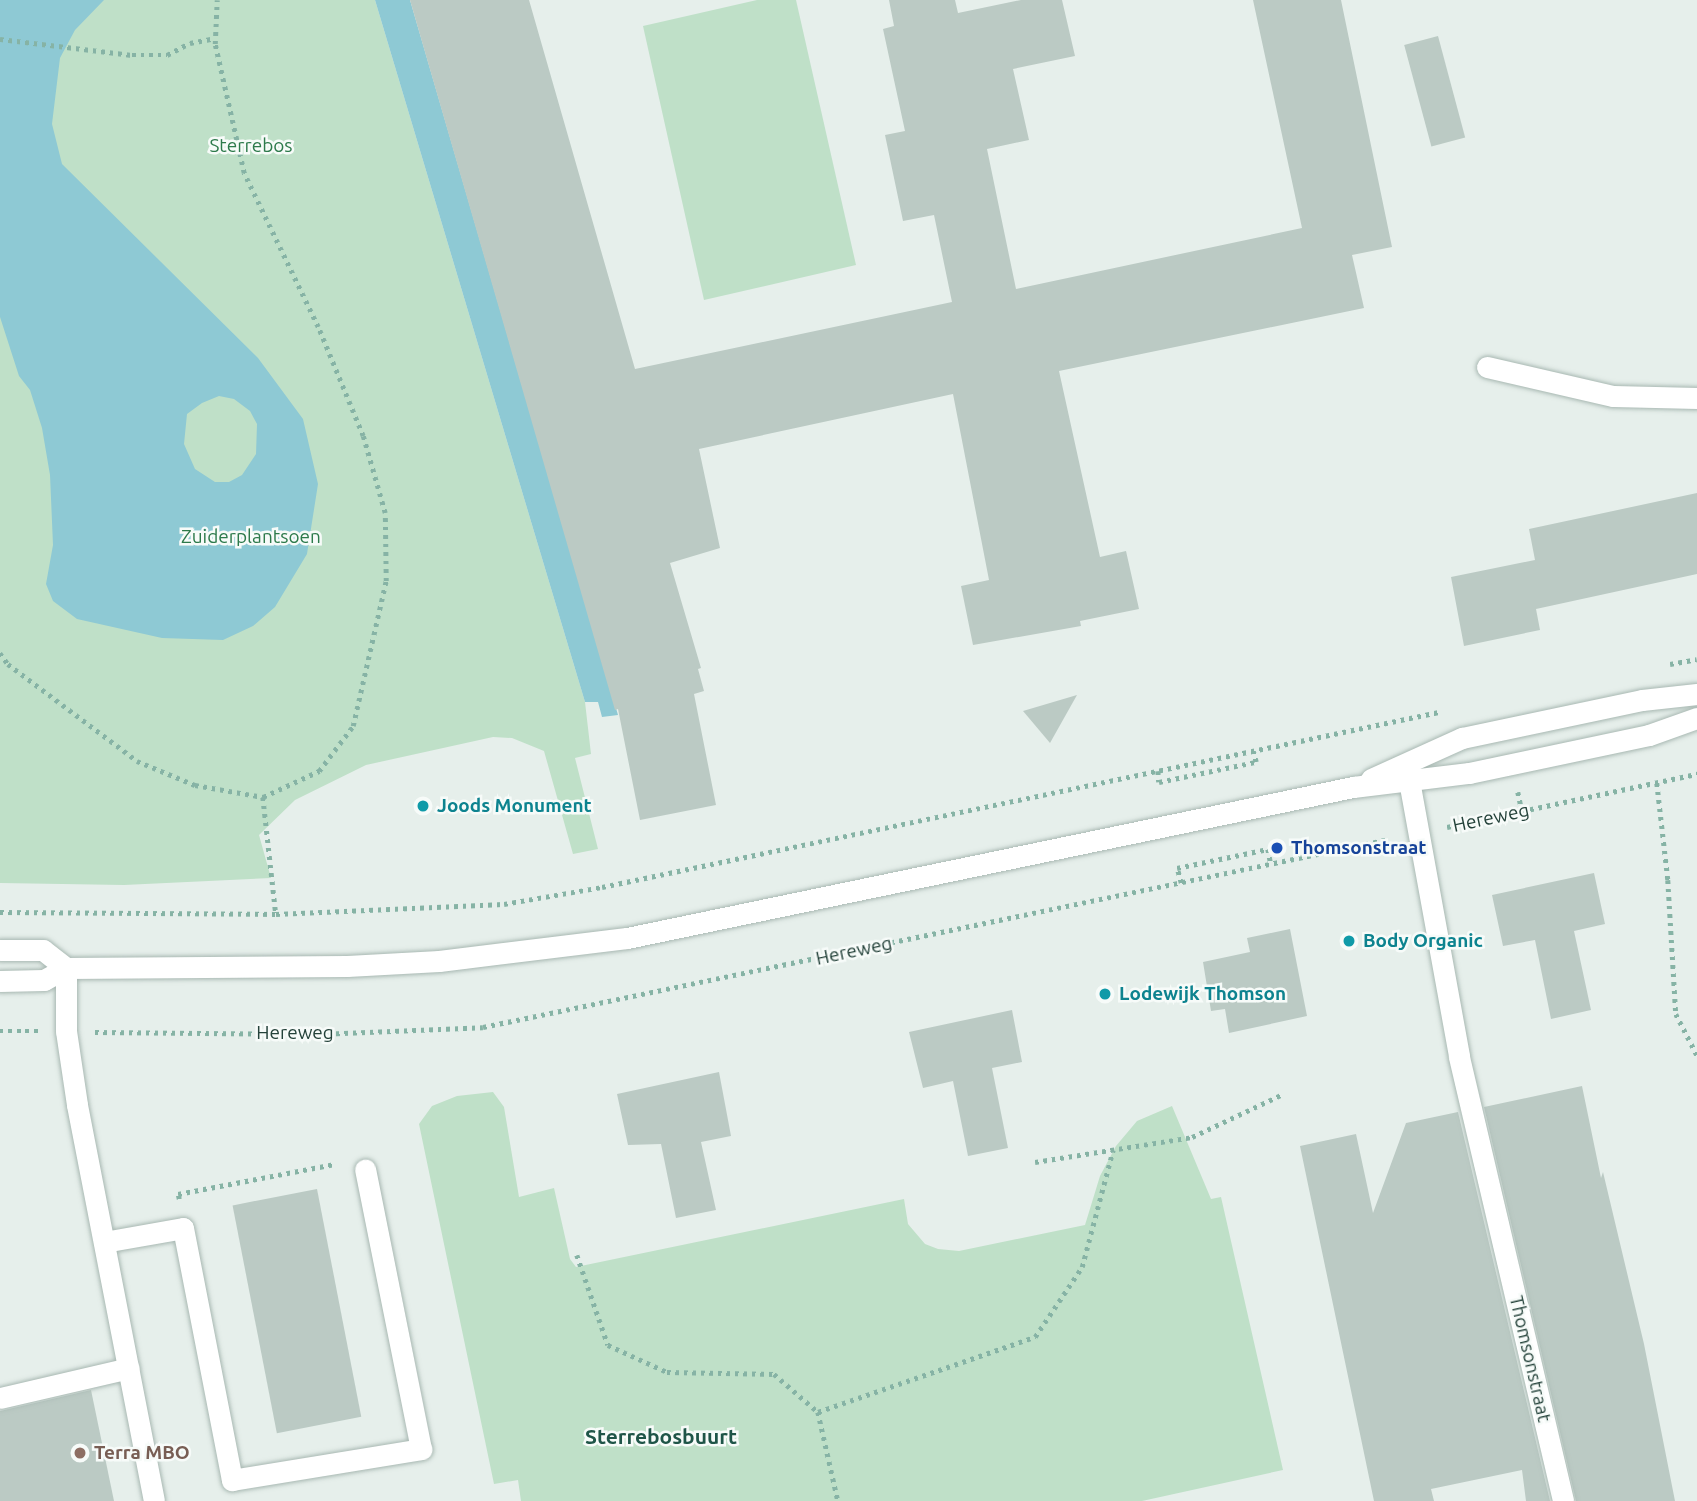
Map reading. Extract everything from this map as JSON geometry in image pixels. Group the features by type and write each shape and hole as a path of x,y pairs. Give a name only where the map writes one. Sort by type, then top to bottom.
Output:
{"main road":[{"path":"1487,367 1613,396 1697,398"},
{"path":"0,981 44,980 66,968 347,966 533,952 627,938 1353,787 1407,772 1462,738 1642,700 1697,694"},
{"path":"1407,772 1469,774 1650,735 1697,718"},
{"name":"Thomsonstraat","path":"1407,772 1459,1057 1563,1501"},
{"path":"0,950 43,950 66,968"},
{"path":"66,968 66,1031 154,1501"},
{"path":"104,1242 183,1228 232,1480 421,1449 365,1170"},
{"path":"0,1398 128,1368"}],"path":[{"path":"0,653 8,664 137,761 195,785 263,797 319,771 353,726 386,582 385,513 363,436 323,339 244,173 215,38 217,0"},
{"path":"0,39 83,50 167,55 190,43 215,38"},
{"path":"0,912 276,914 503,904 602,887 1449,710"},
{"path":"1158,771 1159,782 1256,762 1253,751"},
{"name":"Hereweg","path":"0,1031 318,1034 483,1027 1697,774"},
{"path":"1657,783 1668,880 1676,1014 1697,1055"},
{"path":"263,797 276,914"},
{"path":"1181,883 1177,868 1190,865 1268,849 1271,864"},
{"path":"1035,1162 1192,1137 1283,1094"},
{"path":"818,1412 1035,1337 1082,1267 1113,1150"},
{"path":"178,1194 363,1159 365,1170"},
{"path":"577,1255 608,1345 667,1372 774,1374 818,1412 838,1501"}],"green space":[{"name":"Sterrebos","path":"0,0 375,0 585,702 591,754 575,758 598,849 573,854 544,751 512,738 493,737 366,765 295,800 259,835 271,878 124,885 0,883"},
{"path":"757,0 796,0 856,265 704,300 643,26"},
{"path":"493,1092 504,1107 519,1197 554,1188 570,1259 576,1267 904,1199 908,1224 925,1244 938,1249 959,1251 1085,1225 1100,1176 1116,1146 1137,1121 1172,1106 1211,1199 1221,1197 1283,1470 1142,1501 521,1501 518,1480 494,1484 419,1124 432,1106 457,1096"}],"water":[{"path":"0,0 104,0 75,30 60,58 52,124 62,164 258,358 303,419 318,484 307,554 275,607 253,626 223,640 162,638 77,619 53,601 46,584 53,545 50,475 42,428 30,390 19,376 0,317","holes":["219,396 234,399 250,411 257,424 256,454 242,475 229,482 215,482 195,469 184,444 187,414 202,403"]},
{"path":"375,0 410,0 618,715 602,717 598,702 585,702"}],"building":[{"path":"410,0 529,0 635,369 952,302 934,215 903,221 885,135 905,131 883,29 894,26 889,0 955,0 958,13 1021,0 1062,0 1075,56 1013,69 1029,140 987,149 1016,289 1302,228 1253,0 1341,0 1392,247 1352,255 1364,308 1059,371 1100,557 1126,551 1139,609 1080,621 1081,626 973,645 961,586 989,580 953,394 699,449 720,548 670,563 701,668 698,669 704,691 694,694 716,805 640,820 618,709 615,710"},
{"path":"1438,36 1465,137 1431,146 1404,45"},
{"path":"1697,493 1697,574 1536,609 1540,630 1464,646 1451,577 1535,560 1529,529"},
{"path":"1077,695 1050,743 1023,711"},
{"path":"1594,873 1605,924 1574,931 1591,1010 1551,1019 1535,940 1503,946 1492,895"},
{"path":"1290,929 1307,1016 1229,1033 1225,1009 1211,1011 1203,962 1250,952 1247,938"},
{"path":"1012,1010 1022,1062 992,1068 1008,1148 968,1156 953,1081 923,1088 909,1032"},
{"path":"719,1072 731,1136 701,1142 716,1210 676,1218 661,1144 628,1145 617,1094"},
{"path":"1582,1086 1601,1178 1603,1172 1644,1344 1675,1501 1576,1501 1484,1107"},
{"path":"1458,1112 1550,1501 1526,1501 1522,1470 1431,1489 1434,1501 1374,1501 1300,1146 1356,1134 1373,1213 1406,1123"},
{"path":"317,1189 361,1417 277,1433 233,1205"},
{"path":"91,1390 114,1501 0,1501 0,1411"}],"place":[{"name":"Joods Monument","path":"423,806"},
{"name":"Thomsonstraat","path":"1277,848"},
{"name":"Body Organic","path":"1349,941"},
{"name":"Lodewijk Thomson","path":"1105,994"},
{"name":"Terra MBO","path":"80,1453"}],"district":[{"name":"Sterrebosbuurt","path":"661,1436"}],"park label":[{"name":"Zuiderplantsoen","path":"251,537"}]}
